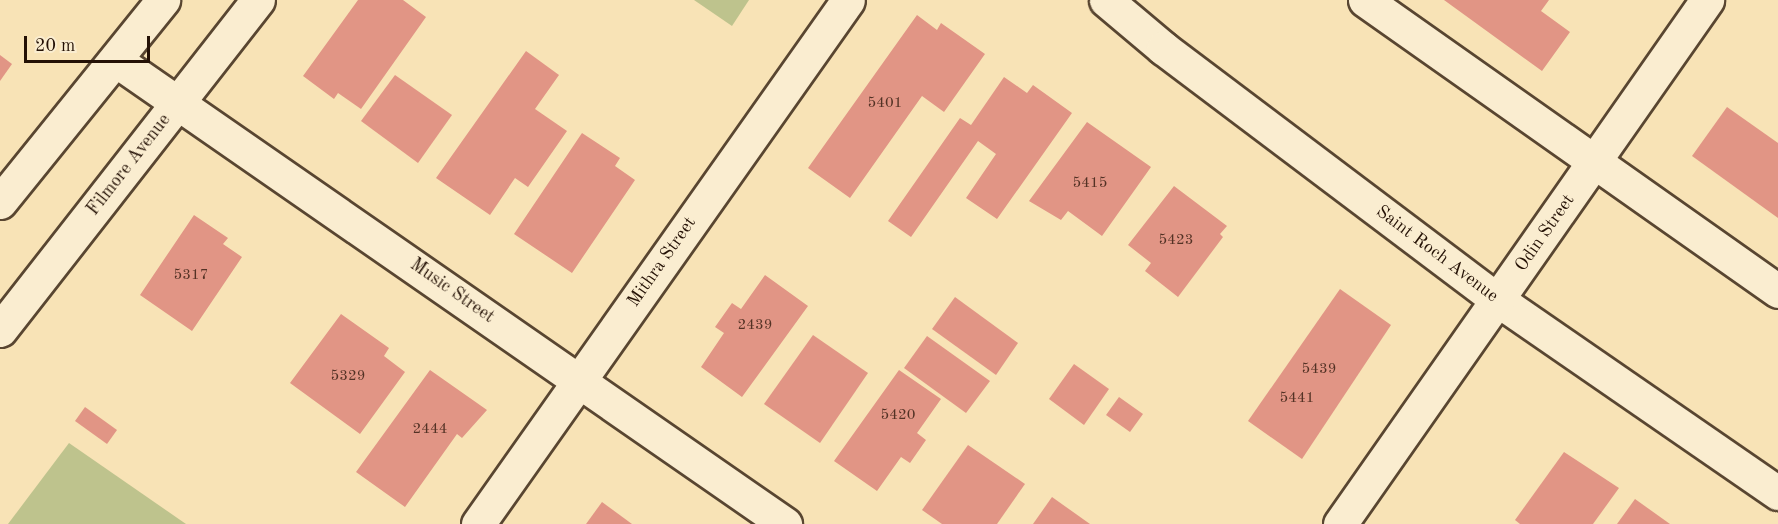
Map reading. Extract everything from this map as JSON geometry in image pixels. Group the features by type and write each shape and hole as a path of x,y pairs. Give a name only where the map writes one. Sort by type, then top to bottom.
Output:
{"street":[{"path":"0,202 117,61 163,0"},
{"name":"Filmore Avenue","path":"0,330 258,0"},
{"name":"Mithra Street","path":"478,524 848,0"},
{"name":"Saint Roch Avenue","path":"1106,0 1163,48 1498,300 1778,493"},
{"path":"1365,0 1778,291"},
{"name":"Odin Street","path":"1340,524 1707,0"},
{"name":"Music Street","path":"117,61 579,379 784,524"}],"green space":[{"path":"694,0 749,0 732,26"},
{"path":"69,443 186,524 8,524"}],"building":[{"path":"358,0 403,0 426,17 361,109 338,93 334,99 303,76"},
{"path":"1444,0 1549,0 1541,11 1570,32 1542,71"},
{"path":"917,15 937,30 941,23 985,54 944,112 922,96 850,198 808,168"},
{"path":"526,51 559,75 535,109 567,131 528,187 515,178 490,215 436,178"},
{"path":"0,55 12,64 0,81"},
{"path":"395,75 452,115 418,163 361,121"},
{"path":"1004,77 1027,93 1033,85 1072,113 997,219 966,198 996,154 978,141 911,237 888,221 960,118 971,125"},
{"path":"1727,107 1778,143 1778,218 1692,156"},
{"path":"1087,122 1151,167 1102,236 1068,211 1061,220 1029,201"},
{"path":"582,133 620,158 615,166 635,180 572,273 514,234"},
{"path":"1174,186 1227,226 1220,234 1223,237 1178,297 1145,271 1151,263 1128,245"},
{"path":"194,215 228,238 223,244 242,257 192,331 140,295"},
{"path":"765,275 808,306 742,397 701,367 724,333 715,327 732,303 741,309"},
{"path":"1340,289 1391,325 1302,459 1248,421"},
{"path":"955,297 1018,343 996,375 932,329"},
{"path":"341,314 389,348 384,356 405,372 360,434 290,383"},
{"path":"813,335 868,373 820,443 764,404"},
{"path":"927,336 990,381 966,413 904,368"},
{"path":"1074,364 1109,389 1084,425 1049,399"},
{"path":"430,370 487,410 462,438 457,434 405,507 356,472"},
{"path":"899,370 941,399 917,433 926,440 910,463 901,457 877,491 834,461"},
{"path":"1119,397 1143,414 1130,432 1106,415"},
{"path":"85,407 117,430 107,444 75,421"},
{"path":"968,445 1025,484 997,524 942,524 922,510"},
{"path":"1564,452 1619,488 1593,524 1520,524 1515,520"},
{"path":"1052,497 1090,524 1033,524"},
{"path":"1635,499 1670,524 1617,524"},
{"path":"602,502 632,524 586,524"}]}
